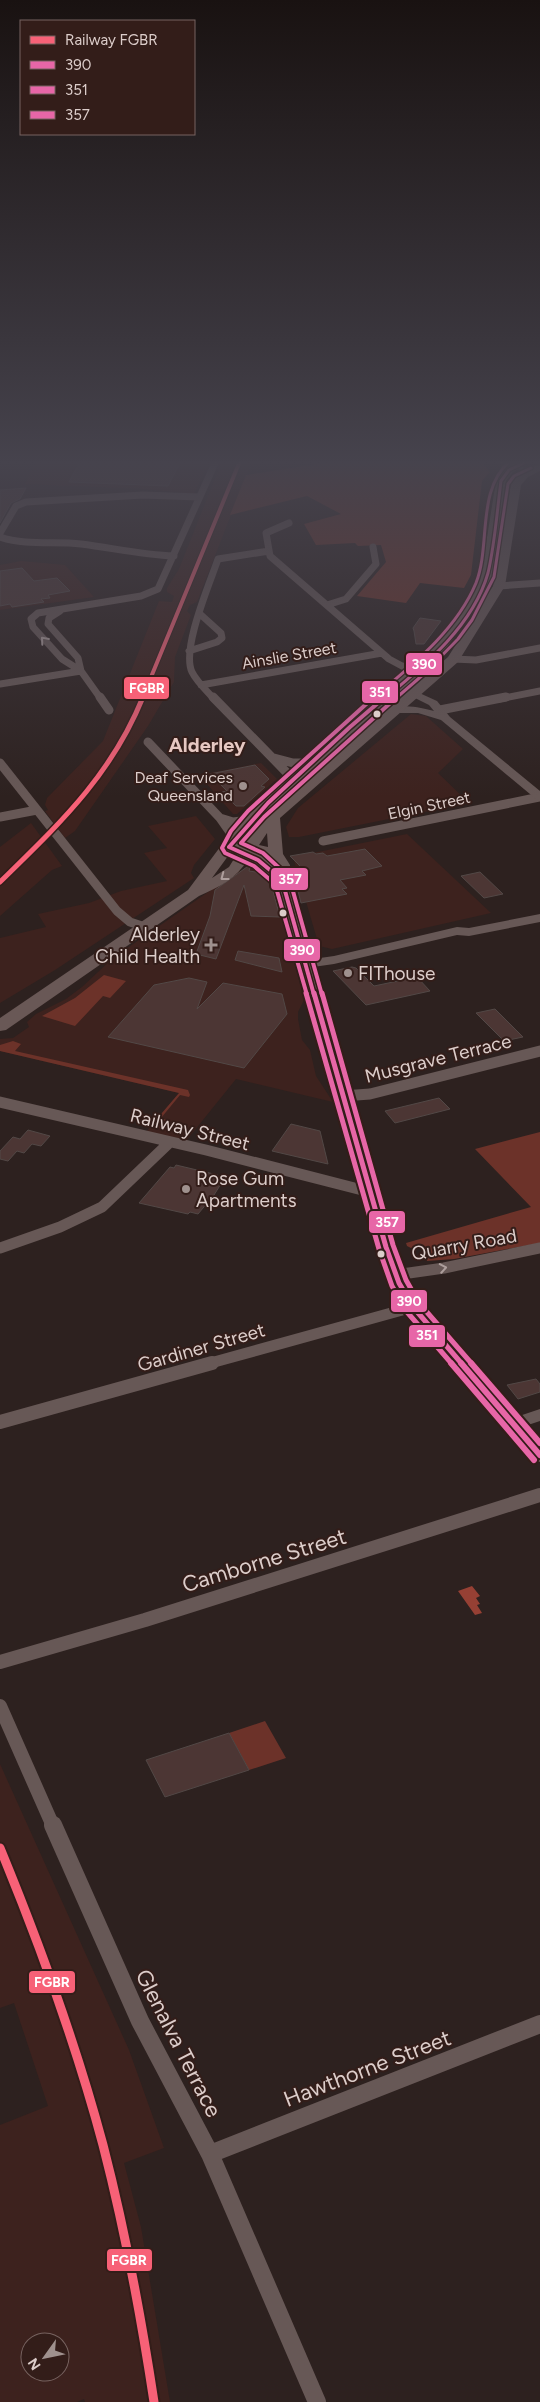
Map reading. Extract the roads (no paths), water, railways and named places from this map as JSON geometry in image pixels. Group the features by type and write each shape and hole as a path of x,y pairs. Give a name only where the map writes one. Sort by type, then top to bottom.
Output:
{"main road":[{"path":"194,893 250,820 310,763 417,670 454,630 481,590 487,573"},
{"path":"1,1024 194,893 212,886 231,872 252,850 261,828 453,659 499,586 502,573"},
{"path":"417,670 437,675"},
{"path":"389,694 412,696"},
{"path":"273,817 277,851 285,871 282,880"},
{"path":"231,843 252,850 277,851"},
{"path":"252,850 282,880 395,1275 413,1307 540,1455"}],"street":[{"path":"109,710 81,671 62,659 31,622 33,616 37,613 153,593 160,586 166,573"},
{"path":"214,573 190,651 191,670 200,685 274,758 293,780"},
{"path":"290,573 382,653 397,664 417,670"},
{"path":"327,605 347,598 368,573"},
{"path":"499,586 540,583"},
{"path":"64,609 51,617 48,622 78,658 81,671"},
{"path":"190,651 217,642 222,638 219,631 200,614"},
{"path":"453,659 476,660 540,648"},
{"name":"Ainslie Street","path":"200,685 382,653"},
{"path":"0,684 81,671"},
{"path":"395,710 413,709 438,713 540,691"},
{"path":"412,696 438,713 538,793"},
{"path":"148,742 220,818 231,843"},
{"path":"274,758 293,763 310,763"},
{"path":"0,763 120,914 130,922 145,927"},
{"name":"Elgin Street","path":"323,842 538,793"},
{"path":"0,817 40,814"},
{"path":"220,818 232,822 250,820"},
{"path":"457,931 463,926 540,908"},
{"path":"306,964 334,960 457,931 469,932 540,918"},
{"name":"Musgrave Terrace","path":"343,1096 370,1094 540,1051"},
{"name":"Railway Street","path":"0,1102 370,1192"},
{"path":"0,1248 60,1227 102,1207 170,1142"},
{"name":"Quarry Road","path":"395,1275 444,1268 540,1248"},
{"name":"Gardiner Street","path":"0,1422 413,1307"},
{"path":"513,1424 540,1415"},
{"name":"Camborne Street","path":"0,1662 145,1620 540,1495"},
{"name":"Glenalva Terrace","path":"0,1706 140,2021 210,2154 316,2402"},
{"name":"Hawthorne Street","path":"210,2154 540,2024"}],"rail line":[{"name":"FGBR","path":"0,882 67,816 99,778 130,729 194,573"},
{"name":"FGBR","path":"0,1848 62,2010 103,2145 128,2254 154,2402"}],"place":[{"name":"Deaf Services Queensland","path":"243,786"},
{"name":"Alderley Child Health","path":"211,945"},
{"name":"FIThouse","path":"348,973"},
{"name":"Rose Gum Apartments","path":"186,1189"}],"district":[{"name":"Alderley","path":"207,745"}]}
